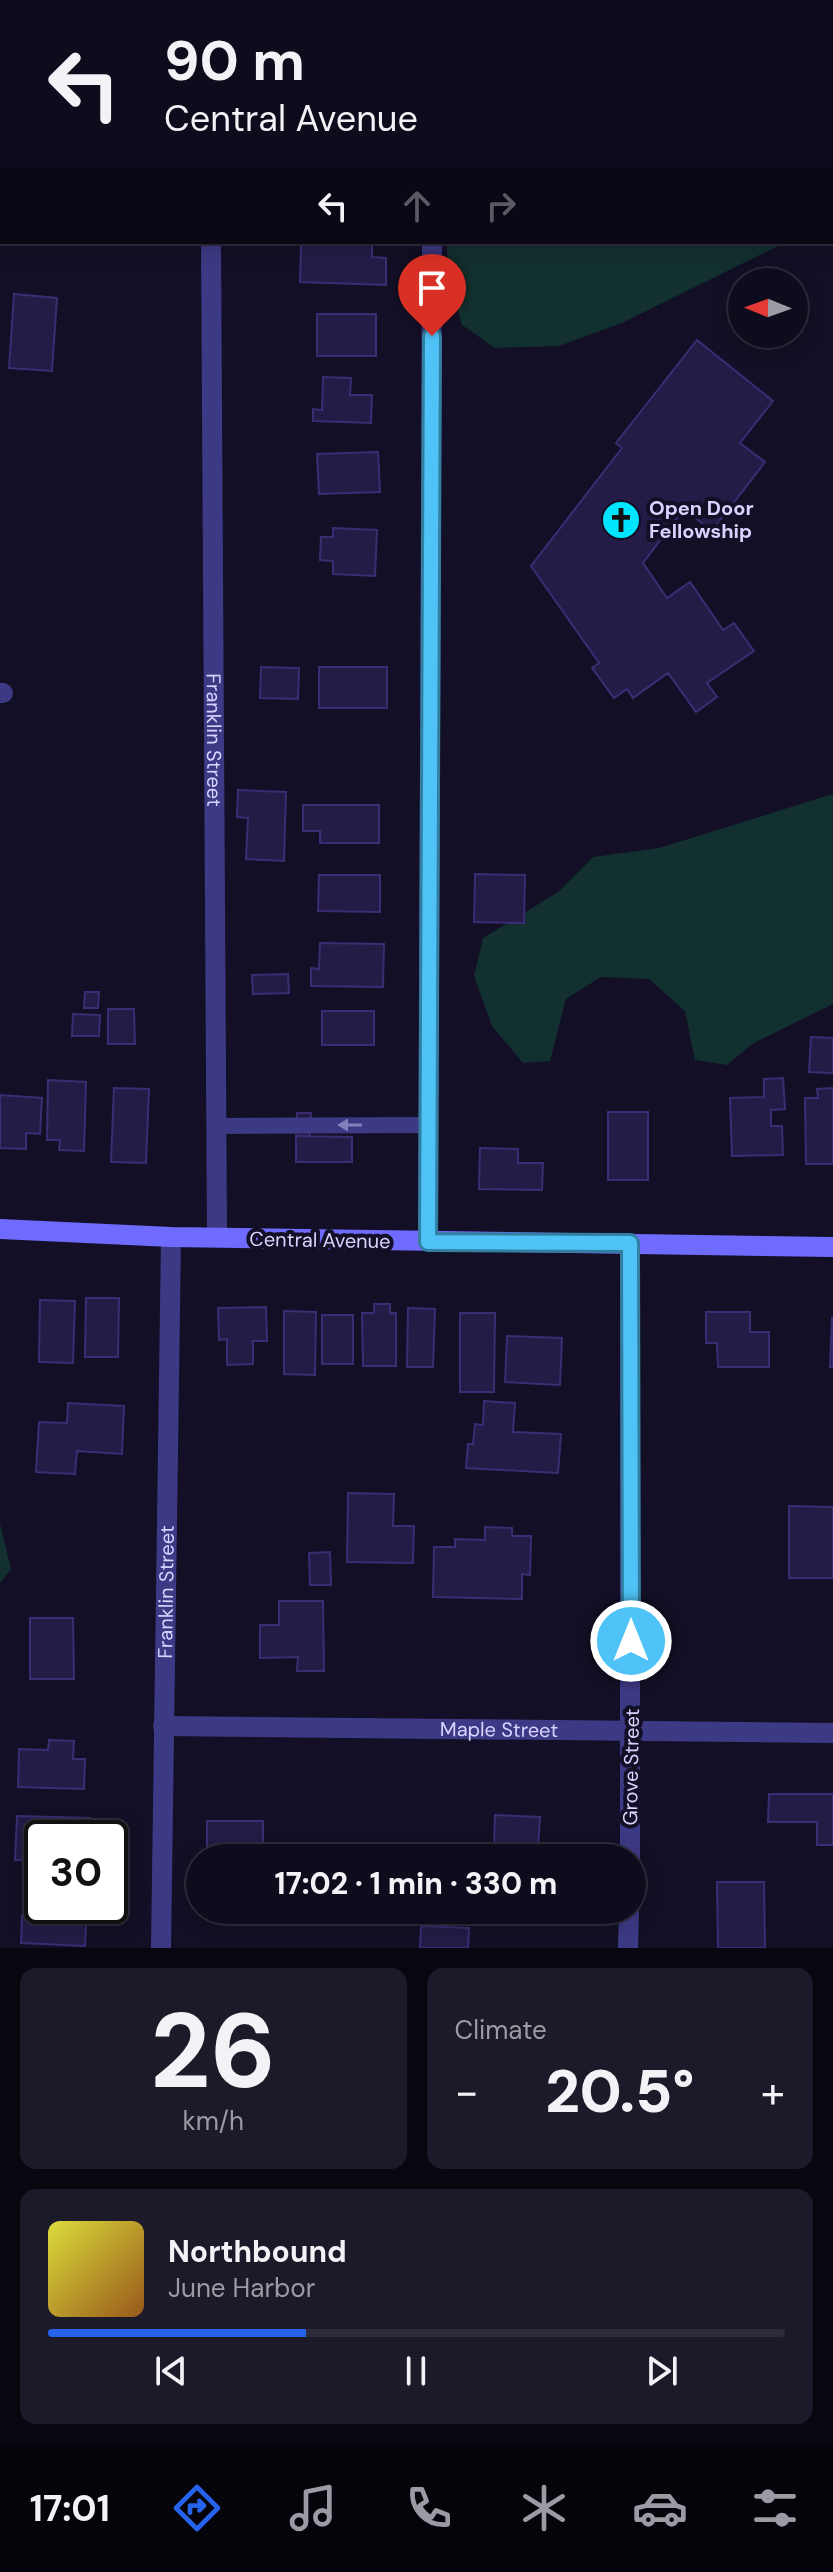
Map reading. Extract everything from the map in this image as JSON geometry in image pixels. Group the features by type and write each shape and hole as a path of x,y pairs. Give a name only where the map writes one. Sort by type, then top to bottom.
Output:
{"street":[{"name":"Franklin Street","path":"211,244 217,1237"},
{"path":"428,1242 432,244"},
{"name":"Central Avenue","path":"0,1229 171,1237 833,1247"},
{"name":"Franklin Street","path":"161,1948 171,1237"},
{"name":"Grove Street","path":"630,1243 630,1844"},
{"name":"Maple Street","path":"163,1726 833,1733"},
{"path":"628,1948 629,1924"}],"lane":[{"path":"217,1126 428,1125"}],"green space":[{"path":"447,244 782,244 622,323 559,346 495,348 462,325 448,278"},
{"path":"833,794 833,1004 752,1044 727,1065 695,1060 685,1011 649,979 601,977 566,999 550,1061 523,1063 492,1026 474,976 483,938 558,892 593,857 659,848"},
{"path":"0,1524 11,1569 0,1583"}],"building":[{"path":"372,244 372,257 386,258 386,285 300,282 301,245 290,245"},
{"path":"14,294 57,298 52,371 9,368"},
{"path":"317,314 376,314 376,356 317,356"},
{"name":"Open Door Fellowship","path":"697,340 773,401 740,443 765,462 712,531 684,509 643,563 667,598 690,582 723,630 734,623 754,651 707,683 717,697 696,712 668,673 633,698 627,689 614,698 592,668 599,663 531,566 622,448 616,443"},
{"path":"323,377 351,378 350,395 372,395 371,423 313,421 313,409 322,410"},
{"path":"378,452 380,492 319,494 317,454"},
{"path":"333,528 377,530 375,576 333,574 333,561 320,560 321,537 333,537"},
{"path":"261,667 299,668 298,699 260,698"},
{"path":"319,667 387,667 387,708 319,708"},
{"path":"238,790 286,792 284,861 246,859 248,818 237,817"},
{"path":"303,805 379,805 379,843 320,843 320,831 303,831"},
{"path":"475,874 525,875 524,923 474,922"},
{"path":"319,875 380,875 380,912 318,911"},
{"path":"320,943 384,944 383,987 311,986 311,968 319,969"},
{"path":"288,974 289,993 253,994 252,975"},
{"path":"85,992 99,992 98,1008 84,1008"},
{"path":"108,1009 134,1009 135,1044 108,1044"},
{"path":"322,1011 374,1011 374,1045 322,1045"},
{"path":"73,1014 100,1015 99,1036 72,1036"},
{"path":"811,1037 833,1038 833,1073 809,1072"},
{"path":"783,1078 785,1109 771,1110 771,1126 782,1126 783,1155 732,1156 730,1098 764,1097 764,1079"},
{"path":"48,1080 86,1082 84,1151 59,1150 60,1140 47,1140"},
{"path":"114,1088 149,1089 146,1163 111,1162"},
{"path":"833,1088 833,1164 806,1164 805,1098 818,1098 817,1089"},
{"path":"0,1095 42,1098 40,1134 26,1133 26,1149 0,1148"},
{"path":"608,1112 648,1112 648,1180 608,1180"},
{"path":"297,1113 311,1113 310,1136 296,1136"},
{"path":"296,1136 352,1137 352,1162 296,1162"},
{"path":"480,1148 518,1149 518,1163 543,1163 542,1190 479,1189"},
{"path":"86,1298 119,1298 118,1357 85,1357"},
{"path":"40,1300 75,1301 73,1363 39,1362"},
{"path":"374,1304 390,1304 390,1313 396,1313 396,1366 363,1366 362,1313 374,1313"},
{"path":"266,1307 267,1341 253,1341 253,1364 227,1365 227,1339 219,1340 218,1308"},
{"path":"408,1308 435,1309 433,1367 407,1367"},
{"path":"284,1311 316,1312 315,1375 284,1374"},
{"path":"706,1312 750,1312 750,1332 769,1332 769,1367 718,1367 717,1343 706,1343"},
{"path":"460,1313 495,1313 494,1392 460,1392"},
{"path":"322,1315 353,1315 353,1364 322,1364"},
{"path":"832,1318 833,1367 830,1367"},
{"path":"507,1336 562,1338 560,1385 505,1382"},
{"path":"484,1401 515,1403 513,1432 561,1434 558,1473 466,1468 468,1444 473,1444 475,1424 483,1425"},
{"path":"68,1403 124,1406 122,1454 77,1451 75,1474 36,1472 39,1422 67,1423"},
{"path":"348,1493 394,1494 393,1526 414,1526 413,1563 347,1562"},
{"path":"789,1506 833,1507 833,1578 789,1578"},
{"path":"485,1527 512,1528 512,1536 531,1536 530,1575 522,1574 522,1599 433,1597 434,1547 455,1547 455,1539 485,1540"},
{"path":"330,1552 331,1585 310,1585 309,1553"},
{"path":"279,1601 323,1601 324,1671 297,1671 298,1657 260,1658 260,1625 279,1625"},
{"path":"30,1618 73,1618 74,1679 30,1679"},
{"path":"49,1740 74,1741 73,1759 85,1759 84,1789 18,1787 19,1749 48,1750"},
{"path":"769,1794 833,1794 833,1845 817,1845 817,1822 768,1822"},
{"path":"495,1815 540,1817 538,1844 494,1844"},
{"path":"17,1816 90,1818 24,1820 24,1860 15,1860"},
{"path":"207,1821 263,1821 263,1844 207,1844"},
{"path":"717,1882 764,1882 765,1948 718,1948"},
{"path":"22,1915 24,1924 86,1924 85,1946 21,1943"},
{"path":"421,1926 469,1928 468,1948 420,1948"}],"place":[{"name":"Open Door Fellowship","path":"621,520"}],"route":[{"path":"432,336 428,1242 630,1243 631,1641"}]}
